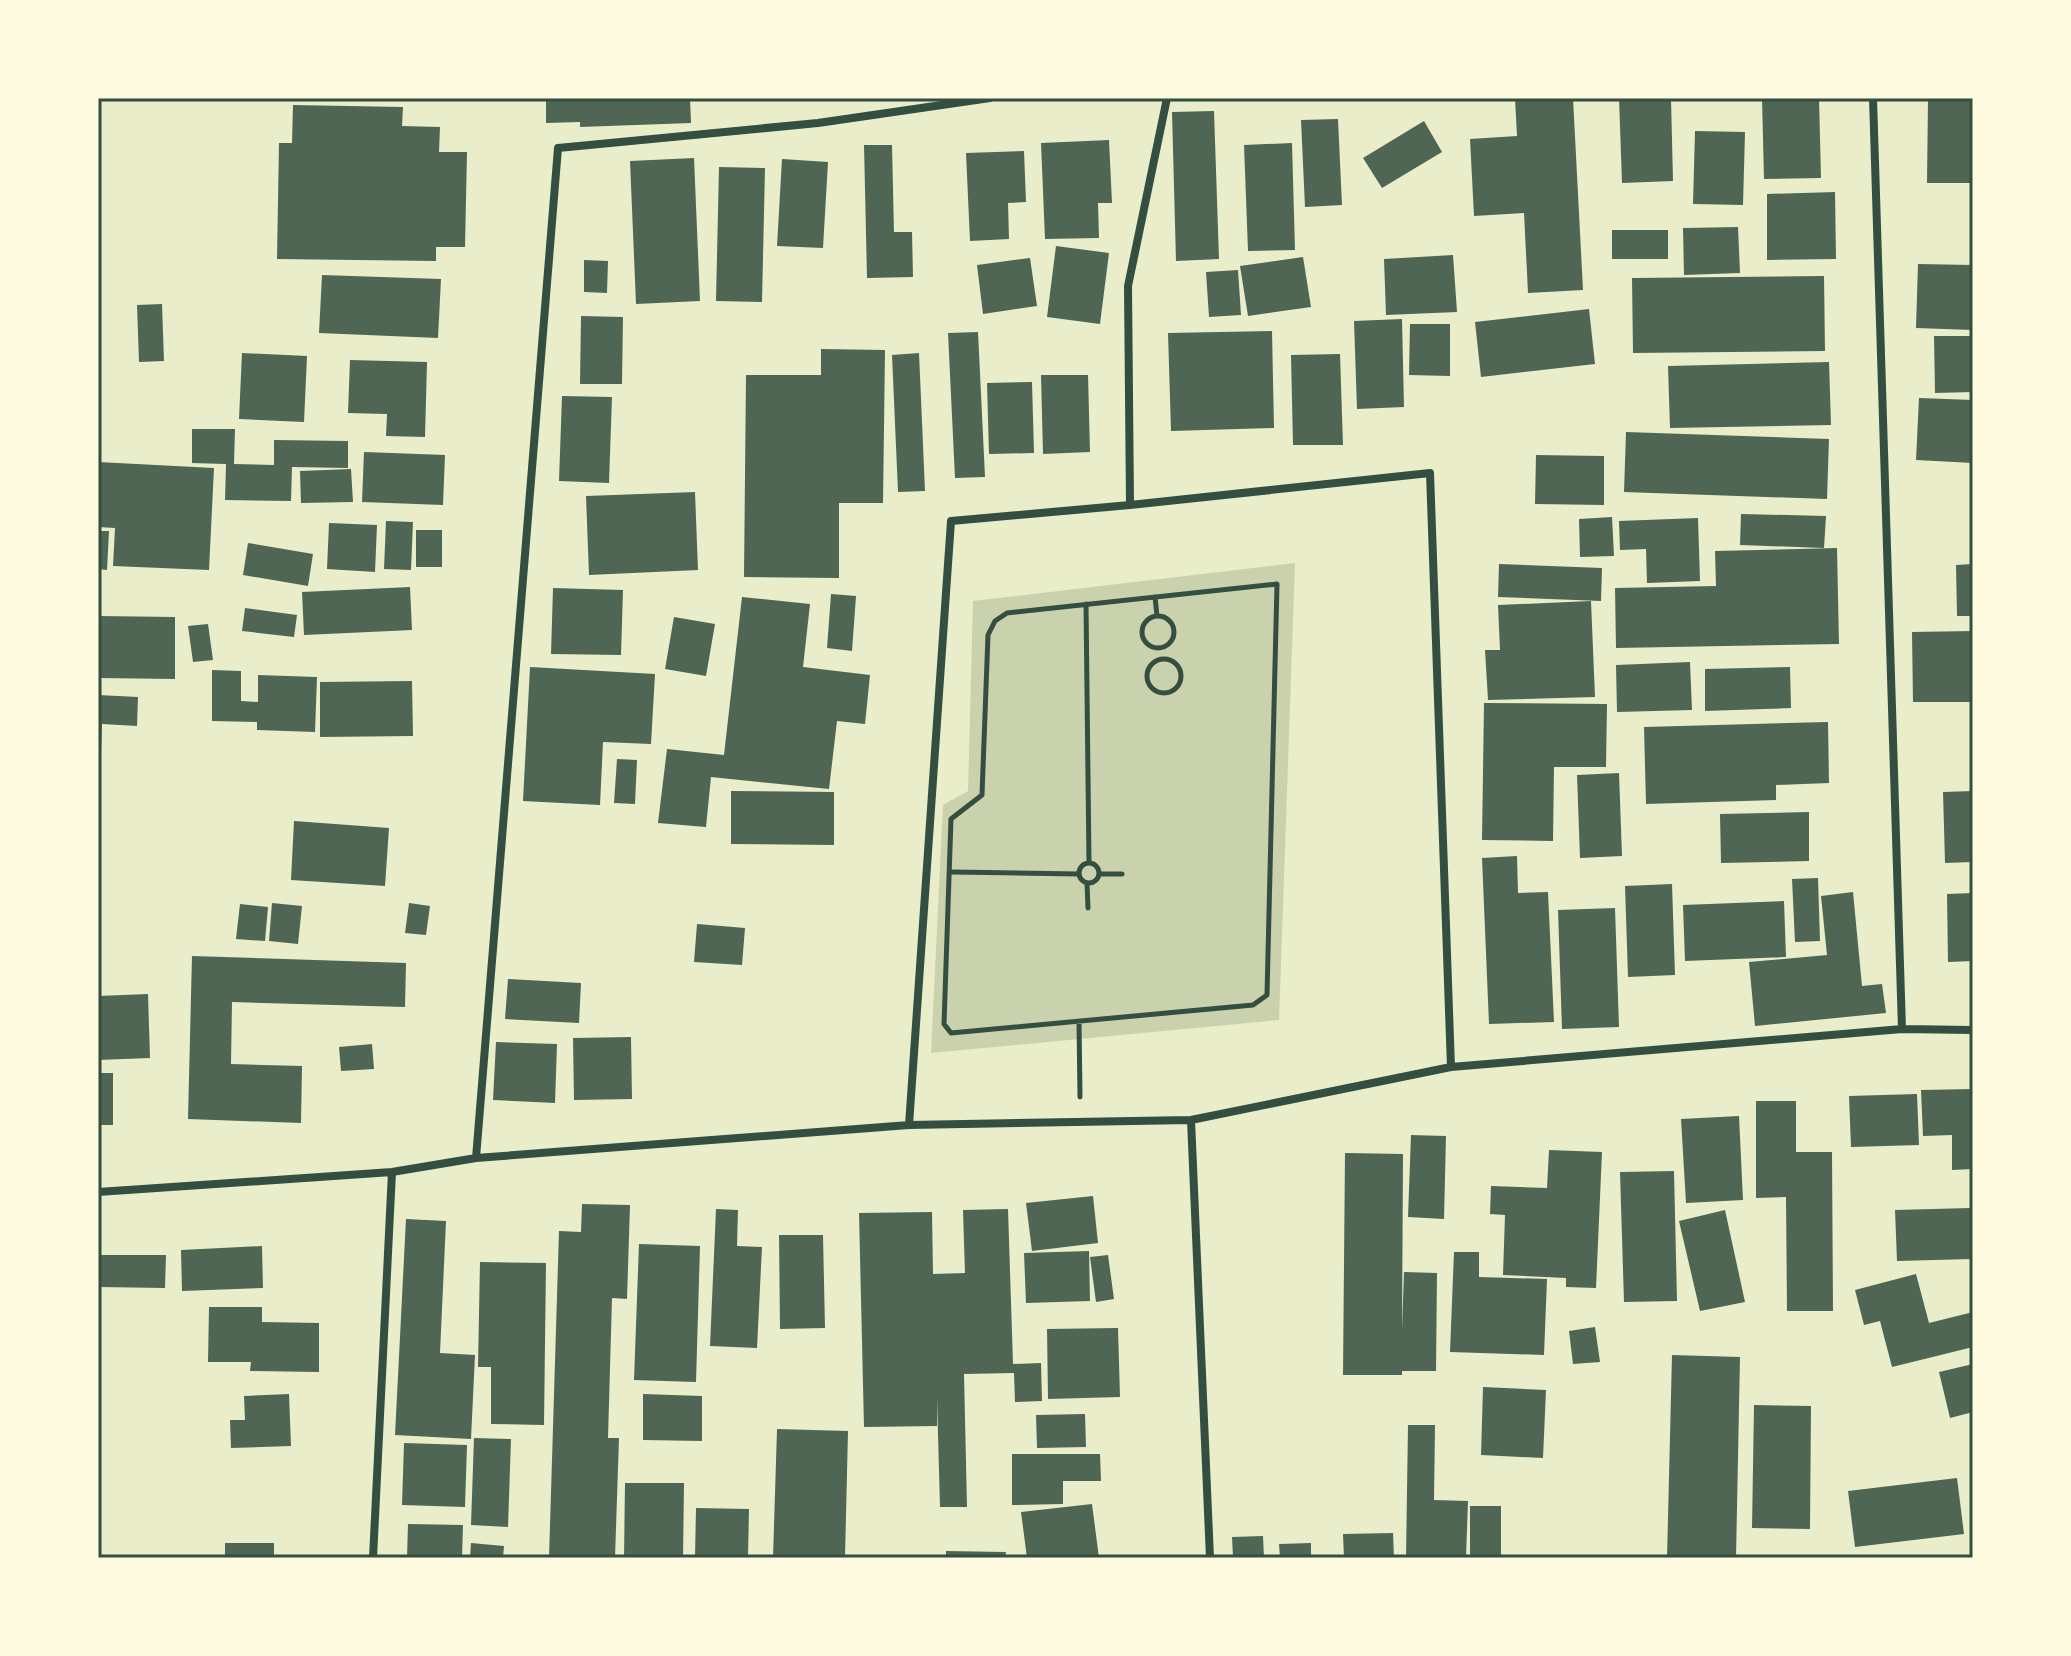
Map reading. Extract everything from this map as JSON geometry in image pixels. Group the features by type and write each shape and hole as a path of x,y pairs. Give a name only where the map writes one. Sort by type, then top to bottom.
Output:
{"street":[{"path":"476,1158 558,148 818,123 990,98"},
{"path":"1130,505 1128,286 1167,98"},
{"path":"1873,98 1902,1029"},
{"path":"909,1125 951,521 1430,473 1451,1067"},
{"path":"98,1192 392,1172 476,1158 909,1125 1191,1120 1451,1067 1902,1029 1973,1030"},
{"path":"1191,1120 1210,1558"},
{"path":"373,1558 392,1172"}],"path":[{"path":"1277,584 1267,995 1253,1005 951,1033 944,1024 951,819 982,795 988,635 995,621 1007,613 1155,597 1277,584"},
{"path":"1155,597 1157,617"},
{"path":"1086,604 1089,863"},
{"path":"1157,617 1167,619 1173,628 1170,643 1160,648 1147,643 1142,634 1145,624 1157,617"},
{"path":"1160,648 1162,659"},
{"path":"1162,659 1177,664 1181,675 1178,685 1169,692 1153,689 1148,680 1149,669 1162,659"},
{"path":"1089,863 1098,868 1099,874 1096,880 1087,883 1081,881 1079,874 1080,868 1089,863"},
{"path":"949,872 1079,874"},
{"path":"1099,874 1122,874"},
{"path":"1087,883 1088,908"},
{"path":"1079,1022 1080,1122"}],"green space":[{"path":"1295,563 1279,1020 931,1053 943,805 968,791 973,601"}],"building":[{"path":"546,98 690,98 691,123 580,127 580,122 546,123"},
{"path":"1515,98 1573,98 1583,290 1528,293 1524,213 1474,216 1470,139 1517,136"},
{"path":"1619,98 1671,98 1673,181 1622,183"},
{"path":"1762,98 1819,98 1821,178 1764,179"},
{"path":"1928,98 1973,98 1973,183 1927,183"},
{"path":"293,105 403,107 402,126 440,127 439,152 467,152 465,247 436,247 436,261 277,259 279,143 292,143"},
{"path":"1214,111 1219,259 1176,261 1172,112"},
{"path":"1338,119 1342,205 1305,207 1301,120"},
{"path":"1424,121 1442,152 1382,188 1363,158"},
{"path":"1695,131 1745,132 1743,205 1693,204"},
{"path":"1109,140 1112,203 1098,203 1099,238 1045,239 1041,143"},
{"path":"1292,143 1295,250 1248,251 1244,145"},
{"path":"864,145 892,145 894,232 912,232 913,277 867,278"},
{"path":"1024,151 1026,202 1008,203 1009,239 970,241 966,153"},
{"path":"694,158 700,301 636,304 630,161"},
{"path":"782,159 828,162 823,248 777,246"},
{"path":"719,167 765,168 762,302 716,301"},
{"path":"1835,192 1836,259 1767,260 1767,194"},
{"path":"1738,227 1740,273 1684,275 1683,228"},
{"path":"1612,230 1668,230 1668,259 1612,259"},
{"path":"1056,246 1109,253 1100,324 1047,317"},
{"path":"1453,255 1457,312 1386,315 1384,259"},
{"path":"1303,257 1311,307 1248,316 1240,266"},
{"path":"1030,258 1037,306 983,314 977,265"},
{"path":"584,260 608,261 607,293 584,292"},
{"path":"1918,264 1973,265 1973,330 1916,328"},
{"path":"1238,270 1241,315 1209,317 1206,272"},
{"path":"322,275 441,279 438,338 319,333"},
{"path":"1824,276 1825,351 1633,353 1632,278"},
{"path":"162,304 164,361 139,362 137,305"},
{"path":"1589,309 1595,364 1481,377 1475,322"},
{"path":"581,316 623,317 622,384 580,384"},
{"path":"1402,319 1404,407 1357,409 1354,321"},
{"path":"1410,324 1450,324 1450,376 1409,375"},
{"path":"1272,331 1274,428 1171,431 1168,333"},
{"path":"978,332 985,477 955,478 948,333"},
{"path":"1934,336 1973,336 1973,392 1935,393"},
{"path":"821,349 885,350 883,503 839,503 839,578 744,577 746,375 821,375"},
{"path":"242,353 307,356 304,422 239,419"},
{"path":"919,353 925,491 898,492 892,355"},
{"path":"1340,354 1343,445 1293,445 1291,355"},
{"path":"350,360 427,362 425,437 386,436 387,414 348,413"},
{"path":"1829,362 1831,425 1670,428 1668,366"},
{"path":"1041,375 1088,375 1090,452 1043,454"},
{"path":"1032,382 1034,453 989,454 987,383"},
{"path":"562,396 612,397 609,483 559,481"},
{"path":"1919,398 1973,400 1973,463 1916,460"},
{"path":"192,429 235,429 234,464 274,465 274,440 348,441 348,468 292,467 291,501 225,500 226,464 192,463"},
{"path":"1626,432 1829,439 1827,499 1624,492"},
{"path":"364,452 445,455 443,505 362,502"},
{"path":"1536,455 1604,456 1604,505 1535,504"},
{"path":"98,462 214,468 209,570 113,566 115,528 98,527"},
{"path":"351,469 353,502 301,503 300,471"},
{"path":"695,492 698,570 589,575 586,496"},
{"path":"1741,514 1826,516 1824,548 1740,545"},
{"path":"1612,517 1614,556 1580,557 1579,519"},
{"path":"1698,518 1700,581 1647,583 1646,549 1620,550 1619,521"},
{"path":"386,521 413,522 411,570 384,569"},
{"path":"329,523 377,525 375,572 327,569"},
{"path":"416,530 442,530 442,567 416,567"},
{"path":"98,531 109,531 107,570 98,569"},
{"path":"248,543 313,554 308,586 243,575"},
{"path":"1837,548 1839,644 1616,648 1615,588 1716,586 1715,551"},
{"path":"1499,564 1602,568 1601,601 1498,597"},
{"path":"1973,564 1973,616 1957,616 1956,565"},
{"path":"410,587 412,630 304,635 302,592"},
{"path":"553,588 623,590 621,655 551,654"},
{"path":"831,594 856,596 852,651 827,648"},
{"path":"742,597 810,604 803,667 870,675 865,724 837,721 829,789 711,777 706,827 658,823 667,749 724,755"},
{"path":"1591,601 1595,697 1488,700 1485,650 1500,650 1498,605"},
{"path":"245,608 297,615 294,637 242,631"},
{"path":"98,616 175,617 175,679 98,678"},
{"path":"674,617 715,624 706,676 665,669"},
{"path":"208,624 213,660 193,662 188,626"},
{"path":"1973,631 1973,702 1913,702 1912,632"},
{"path":"1690,662 1692,710 1617,712 1616,665"},
{"path":"530,667 655,674 651,744 603,742 600,805 523,801"},
{"path":"1790,667 1791,708 1705,711 1705,669"},
{"path":"212,670 241,671 241,701 258,702 258,675 317,677 315,732 257,730 257,722 212,721"},
{"path":"412,681 413,736 320,737 320,682"},
{"path":"98,695 138,697 137,726 102,724 101,752 98,752"},
{"path":"1484,703 1607,704 1606,767 1554,767 1553,841 1482,840"},
{"path":"1828,722 1829,783 1776,785 1776,800 1646,804 1644,727"},
{"path":"617,759 637,760 635,804 614,803"},
{"path":"1619,773 1622,856 1580,858 1577,775"},
{"path":"731,791 834,792 834,845 731,844"},
{"path":"1973,791 1973,862 1945,863 1943,792"},
{"path":"1809,812 1809,861 1721,863 1720,814"},
{"path":"294,821 389,828 385,886 291,880"},
{"path":"1517,856 1518,893 1548,892 1554,1022 1489,1024 1482,858"},
{"path":"1818,878 1820,941 1795,942 1792,879"},
{"path":"1672,884 1675,975 1628,977 1625,886"},
{"path":"1853,892 1862,986 1882,984 1886,1013 1755,1026 1749,962 1827,955 1821,896"},
{"path":"1973,893 1973,961 1948,962 1947,894"},
{"path":"1784,901 1786,957 1685,961 1683,905"},
{"path":"272,903 302,906 298,944 269,941"},
{"path":"409,903 430,906 426,935 405,933"},
{"path":"240,904 268,907 265,941 236,939"},
{"path":"1615,908 1619,1027 1562,1029 1558,910"},
{"path":"697,924 745,928 742,965 694,962"},
{"path":"192,956 406,963 405,1007 232,1002 231,1064 302,1066 301,1123 188,1119"},
{"path":"508,979 581,983 579,1023 505,1019"},
{"path":"148,994 150,1058 98,1060 98,996"},
{"path":"631,1037 632,1099 574,1100 573,1038"},
{"path":"496,1042 557,1044 555,1103 493,1100"},
{"path":"372,1044 374,1069 341,1071 339,1047"},
{"path":"98,1073 113,1073 113,1125 98,1125"},
{"path":"1973,1089 1973,1169 1952,1170 1952,1135 1923,1136 1921,1090"},
{"path":"1917,1094 1919,1145 1851,1147 1849,1096"},
{"path":"1756,1101 1796,1101 1796,1152 1832,1152 1833,1311 1787,1311 1786,1197 1756,1198"},
{"path":"1739,1116 1743,1200 1686,1203 1681,1119"},
{"path":"1411,1135 1446,1136 1444,1219 1408,1217"},
{"path":"1549,1150 1602,1152 1596,1288 1566,1287 1566,1278 1503,1275 1505,1215 1490,1214 1491,1186 1547,1188"},
{"path":"1345,1153 1403,1154 1402,1330 1404,1272 1437,1273 1436,1371 1402,1371 1402,1375 1343,1375"},
{"path":"1674,1171 1677,1301 1624,1302 1620,1172"},
{"path":"1093,1196 1098,1243 1032,1251 1026,1203"},
{"path":"582,1204 630,1205 627,1299 612,1298 608,1438 619,1438 615,1558 549,1558 559,1231 581,1232"},
{"path":"1970,1208 1972,1259 1897,1261 1895,1210"},
{"path":"716,1209 738,1210 737,1246 762,1247 757,1348 710,1346"},
{"path":"1008,1209 1013,1364 1041,1363 1042,1401 1015,1402 1014,1373 964,1374 967,1507 940,1507 937,1398 937,1426 864,1427 859,1213 932,1212 933,1274 965,1273 963,1210"},
{"path":"1725,1210 1745,1302 1700,1311 1679,1221"},
{"path":"406,1219 446,1221 440,1353 475,1355 471,1439 395,1435"},
{"path":"779,1235 823,1235 825,1328 780,1329"},
{"path":"639,1244 700,1246 696,1382 634,1380"},
{"path":"262,1246 263,1288 182,1291 181,1250"},
{"path":"1089,1251 1090,1301 1026,1303 1024,1253"},
{"path":"1454,1252 1479,1252 1479,1277 1547,1279 1544,1355 1450,1352"},
{"path":"100,1255 166,1255 165,1288 100,1287"},
{"path":"1108,1255 1114,1299 1096,1302 1090,1257"},
{"path":"480,1262 546,1263 544,1425 491,1424 491,1367 478,1367"},
{"path":"1916,1274 1929,1323 1973,1312 1973,1347 1892,1367 1880,1321 1864,1325 1855,1290"},
{"path":"209,1307 262,1307 262,1322 319,1323 319,1372 250,1371 251,1362 208,1362"},
{"path":"1595,1327 1600,1362 1573,1364 1569,1331"},
{"path":"1118,1328 1120,1397 1048,1399 1047,1329"},
{"path":"1672,1355 1740,1357 1736,1558 1667,1558"},
{"path":"1973,1364 1973,1412 1950,1418 1939,1372"},
{"path":"1483,1387 1546,1390 1543,1458 1481,1455"},
{"path":"289,1394 291,1446 231,1448 230,1420 245,1420 244,1396"},
{"path":"643,1394 702,1396 702,1441 643,1440"},
{"path":"1754,1405 1811,1406 1810,1529 1752,1528"},
{"path":"1085,1414 1086,1447 1037,1448 1036,1415"},
{"path":"1408,1425 1435,1425 1434,1500 1468,1501 1466,1558 1406,1558"},
{"path":"777,1429 848,1431 845,1558 773,1558"},
{"path":"474,1438 511,1439 508,1527 471,1525"},
{"path":"404,1443 467,1445 465,1507 402,1505"},
{"path":"1012,1454 1100,1454 1101,1481 1063,1481 1063,1504 1012,1505"},
{"path":"1957,1478 1964,1534 1855,1547 1848,1491"},
{"path":"625,1483 684,1483 683,1558 624,1558"},
{"path":"1092,1504 1099,1558 1027,1558 1021,1512"},
{"path":"1470,1506 1501,1506 1501,1558 1470,1558"},
{"path":"696,1508 749,1509 748,1558 695,1558"},
{"path":"408,1524 463,1525 462,1558 407,1558"},
{"path":"1393,1533 1394,1558 1344,1558 1343,1534"},
{"path":"1263,1536 1264,1558 1233,1558 1232,1537"},
{"path":"225,1543 274,1543 274,1558 225,1558"},
{"path":"471,1543 504,1546 503,1558 470,1558"},
{"path":"1311,1543 1311,1558 1280,1558 1279,1544"},
{"path":"946,1551 1006,1552 1005,1558 946,1558"}]}
